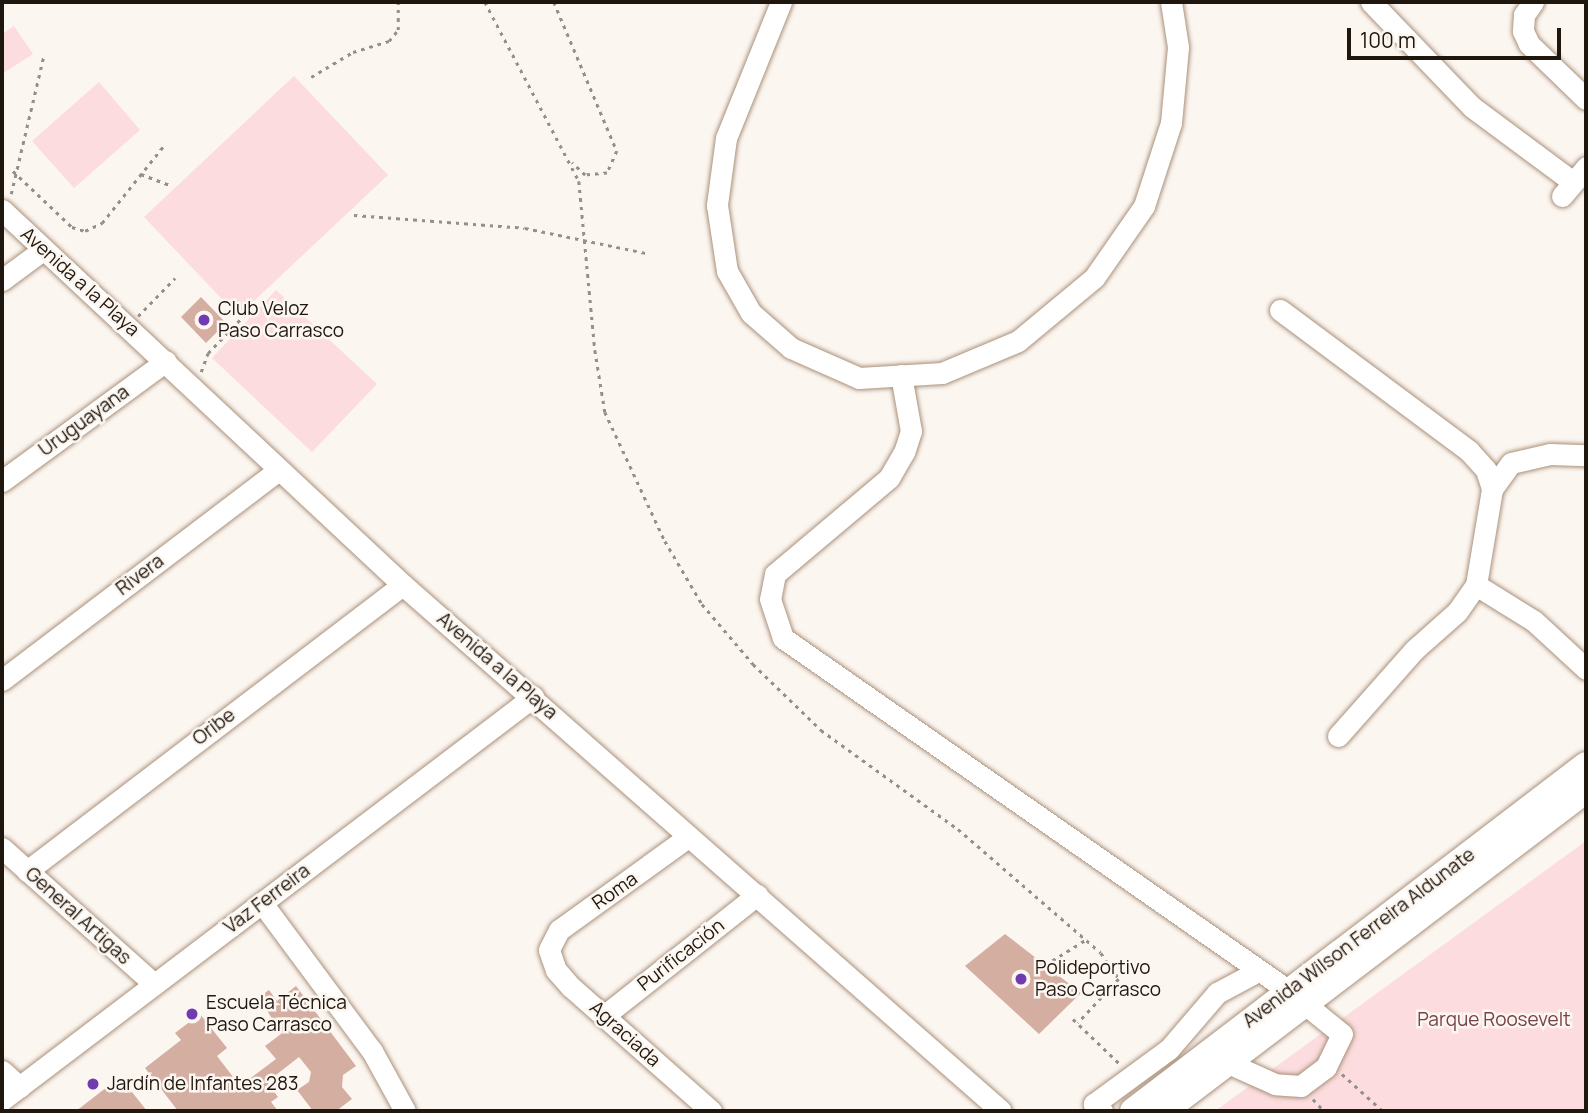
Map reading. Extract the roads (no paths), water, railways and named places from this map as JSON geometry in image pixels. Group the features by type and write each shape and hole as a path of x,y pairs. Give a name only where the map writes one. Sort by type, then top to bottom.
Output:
{"main road":[{"name":"Avenida Wilson Ferreira Aldunate","path":"1164,1111 1228,1063 1297,998 1586,765"},
{"name":"Avenida Wilson Ferreira Aldunate","path":"1133,1111 1297,998 1586,790"}],"street":[{"path":"781,2 726,138 717,205 727,271 751,313 791,348 859,378 942,373 1018,341 1094,278 1144,206 1171,123 1178,47 1171,2"},
{"path":"1371,2 1472,107 1574,182"},
{"path":"1533,2 1524,15 1523,31 1529,44 1586,99"},
{"name":"Avenida a la Playa","path":"8,216 166,361 277,471 402,585 533,697 688,837 1001,1111"},
{"path":"2,280 44,248"},
{"path":"1280,310 1469,451 1486,470 1492,489"},
{"name":"Uruguayana","path":"2,481 166,361"},
{"path":"901,375 911,431 904,452 889,478 775,574 769,599 783,638 1297,998 1342,1034 1326,1067 1301,1086 1275,1084 1228,1063"},
{"path":"1338,736 1414,650 1457,612 1476,584 1492,489 1511,463 1550,454 1586,455"},
{"name":"Rivera","path":"2,680 277,471"},
{"path":"1476,584 1534,621 1586,669"},
{"name":"Oribe","path":"27,870 402,585"},
{"name":"Vaz Ferreira","path":"2,1100 533,697"},
{"name":"Roma","path":"549,950 559,930 688,837"},
{"name":"General Artigas","path":"2,848 154,984"},
{"name":"Purificación","path":"606,1015 757,895"},
{"path":"262,903 372,1051 405,1111"},
{"name":"Agraciada","path":"549,950 556,970 711,1111"},
{"path":"1094,1109 1169,1049 1217,993 1258,971"},
{"path":"2,1071 20,1087"}],"place":[{"name":"Club Veloz Paso Carrasco","path":"204,320"},
{"name":"Polideportivo Paso Carrasco","path":"1021,979"},
{"name":"Escuela Técnica Paso Carrasco","path":"192,1014"},
{"name":"Jardín de Infantes 283","path":"93,1084"}],"park label":[{"name":"Parque Roosevelt","path":"1494,1020"}]}
